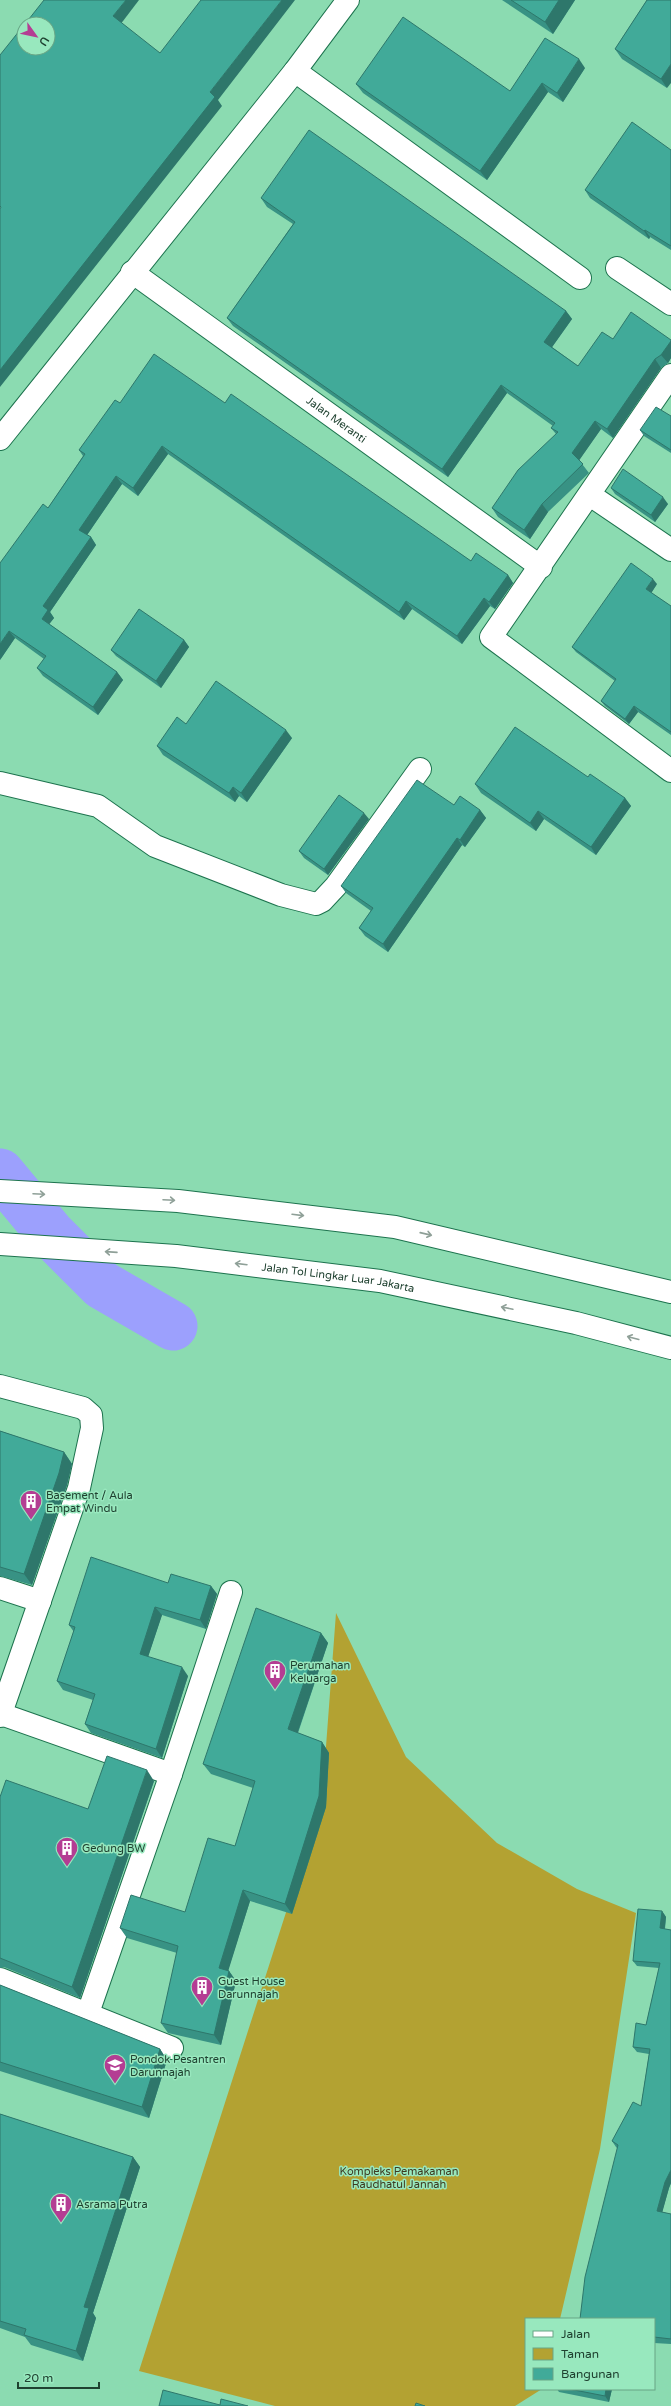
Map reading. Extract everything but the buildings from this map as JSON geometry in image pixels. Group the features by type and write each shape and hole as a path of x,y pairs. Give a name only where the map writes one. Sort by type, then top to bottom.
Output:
{"main road":[{"path":"0,439 132,272 295,71 348,0"},
{"path":"295,71 580,278"},
{"path":"617,268 671,304"},
{"name":"Jalan Meranti","path":"132,272 541,566"},
{"path":"671,375 491,637 671,771"},
{"path":"590,495 671,550"},
{"path":"0,783 98,806 155,846 281,896 316,904 336,886 420,769"},
{"path":"0,1192 178,1201 395,1227 671,1292"},
{"name":"Jalan Tol Lingkar Luar Jakarta","path":"0,1244 176,1256 380,1281 576,1322 671,1348"},
{"path":"0,1386 83,1408 91,1415 92,1428 80,1488 0,1715 171,1774"},
{"path":"0,1588 40,1601"},
{"path":"88,2013 171,1774 231,1592"},
{"path":"0,1979 88,2013 172,2048"}],"green space":[{"name":"Kompleks Pemakaman Raudhatul Jannah","path":"336,1613 406,1757 497,1843 577,1889 636,1913 600,2149 560,2318 525,2318 525,2390 540,2390 515,2406 275,2406 139,2371 322,1800"}],"waterway":[{"path":"0,1173 50,1233 102,1285 173,1326"}],"place":[{"name":"Basement / Aula Empat Windu","path":"31,1520"},
{"name":"Perumahan Keluarga","path":"275,1690"},
{"name":"Gedung BW","path":"67,1868"},
{"name":"Guest House Darunnajah","path":"202,2006"},
{"name":"Pondok Pesantren Darunnajah","path":"115,2084"},
{"name":"Asrama Putra","path":"61,2224"}]}
